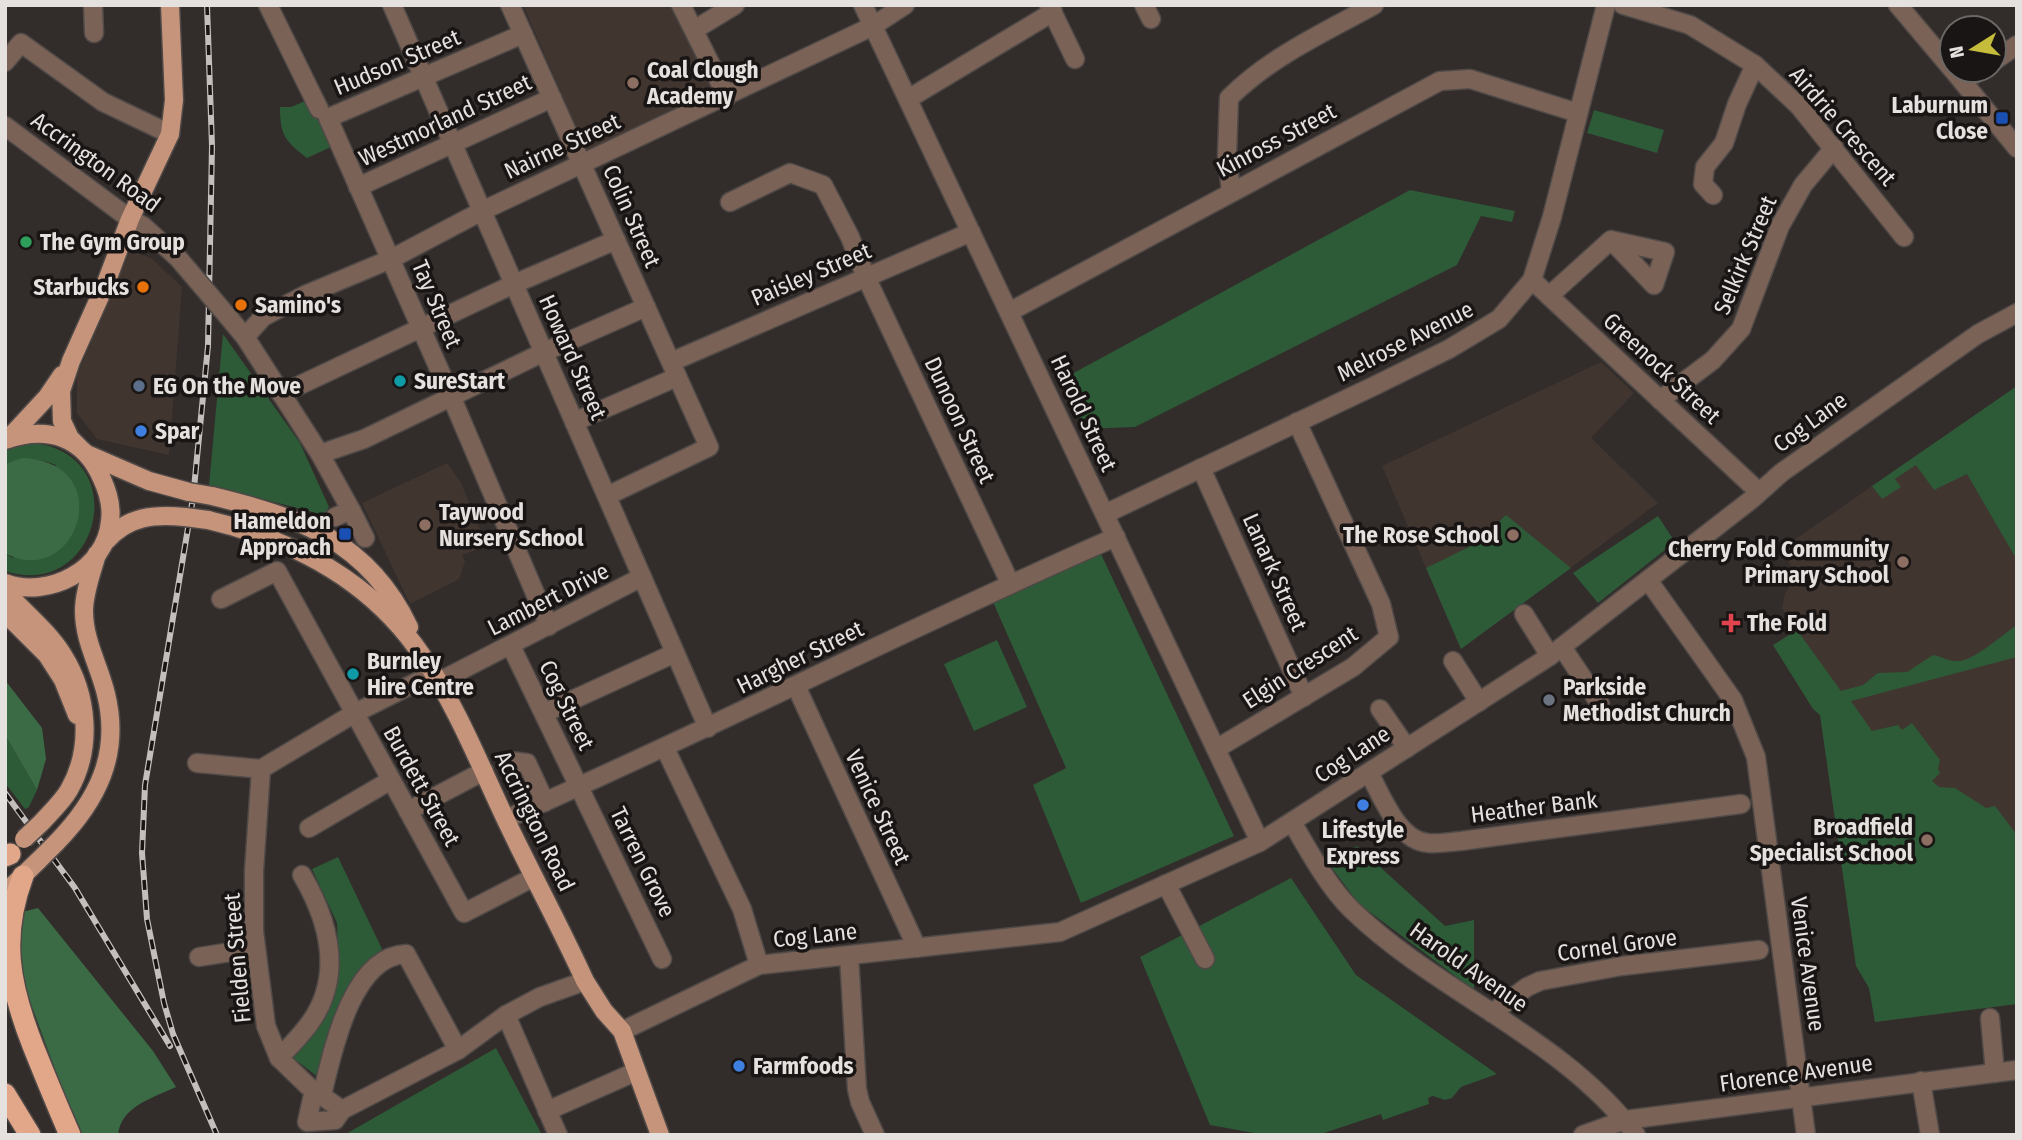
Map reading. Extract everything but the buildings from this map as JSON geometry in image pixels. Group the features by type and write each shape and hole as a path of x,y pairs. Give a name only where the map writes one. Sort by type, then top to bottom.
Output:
{"highway":[{"path":"23,876 9,912 5,944 8,975 30,1040 70,1135"},
{"path":"5,1094 30,1135"}],"main road":[{"path":"5,894 78,820 100,784 108,752 109,711 106,692 89,645 84,609 99,551 108,533 110,510 104,485 84,451 65,429 60,412 61,391 130,219 170,134 174,100 170,5"},
{"path":"6,439 47,397 71,361"},
{"path":"6,439 34,433 49,434 136,476 188,492 266,509 306,524 333,539 363,563 393,597 423,656"},
{"name":"Accrington Road","path":"99,551 112,534 134,520 162,514 208,520 254,532 320,562 379,604 423,656 436,678 585,981 604,1011 622,1031 660,1135"},
{"path":"5,583 18,588 40,589 62,583 82,571 99,551"},
{"path":"5,591 41,627 63,654 80,688 84,734 82,753 70,789 11,853"},
{"path":"5,613 47,655 58,672 84,734"}],"street":[{"path":"93,5 94,33"},
{"name":"Tay Street","path":"268,5 324,114 391,259 549,626"},
{"name":"Colin Street","path":"510,5 709,447 607,496"},
{"path":"681,5 727,97"},
{"path":"694,30 735,5"},
{"name":"Harold Street","path":"863,5 1260,842"},
{"name":"Nairne Street","path":"245,337 263,317 304,295 391,259 482,211 727,97 873,26 905,5"},
{"path":"1231,192 1227,155 1229,99 1252,76 1281,57 1374,5"},
{"name":"Melrose Avenue","path":"1105,514 1449,349 1499,319 1532,280 1552,216 1606,5"},
{"name":"Airdrie Crescent","path":"1623,5 1690,25 1755,65 1799,106 1904,237"},
{"name":"Howard Street","path":"394,6 708,728"},
{"path":"1901,6 1938,52"},
{"path":"908,99 1051,9 1075,59"},
{"name":"Hudson Street","path":"324,114 424,78 523,34"},
{"path":"5,62 21,43 103,102 170,134"},
{"path":"1713,195 1703,184 1705,167 1724,143 1737,104 1755,65"},
{"name":"Kinross Street","path":"1009,312 1440,81 1470,79 1578,113"},
{"path":"1964,84 2017,148"},
{"name":"Westmorland Street","path":"358,187 552,98"},
{"name":"Accrington Road","path":"5,126 143,226 178,258 245,337 320,454 343,513 365,538"},
{"name":"Selkirk Street","path":"1660,400 1713,360 1741,329 1780,226 1803,185 1834,148"},
{"name":"Dunoon Street","path":"730,202 790,173 823,185 850,237 866,277 1010,583"},
{"name":"Paisley Street","path":"574,422 674,369 866,277 971,232"},
{"path":"281,394 514,284 616,240"},
{"path":"1549,296 1611,240"},
{"name":"Greenock Street","path":"1532,280 1759,492"},
{"path":"320,454 364,439 544,352 646,307"},
{"name":"Cog Lane","path":"622,1031 759,965 1060,932 1260,842 1556,651 1781,473 1978,334 2017,313"},
{"name":"Elgin Crescent","path":"1216,749 1353,667 1389,636 1381,604 1297,422"},
{"name":"Lanark Street","path":"1201,468 1304,696"},
{"name":"Hargher Street","path":"506,819 708,728 1010,583 1116,537"},
{"name":"Burdett Street","path":"220,599 277,571 464,913 534,877"},
{"name":"Lambert Drive","path":"261,769 355,713 511,646 642,577"},
{"name":"Venice Avenue","path":"1648,580 1733,700 1756,757 1806,1135"},
{"path":"1524,614 1600,704"},
{"name":"Cog Street","path":"511,646 579,786"},
{"path":"544,713 675,653"},
{"path":"1453,661 1479,702"},
{"name":"Venice Street","path":"796,686 917,948"},
{"path":"1380,709 1407,748"},
{"path":"665,748 741,909 759,965"},
{"path":"510,761 527,763 545,802"},
{"path":"197,763 261,769"},
{"name":"Fielden Street","path":"261,769 254,871 256,948 266,1026 279,1058 318,1093 342,1110"},
{"path":"408,811 484,772"},
{"name":"Heather Bank","path":"1369,773 1396,821 1408,835 1425,843 1461,841 1741,804"},
{"path":"309,828 391,780"},
{"name":"Tarren Grove","path":"579,786 662,959"},
{"name":"Harold Avenue","path":"1292,822 1314,860 1350,909 1429,973 1570,1067 1630,1127"},
{"path":"279,1058 304,1032 324,997 329,963 327,932 303,875"},
{"path":"1166,884 1205,959"},
{"path":"199,957 256,948"},
{"name":"Cornel Grove","path":"1492,1013 1527,987 1540,981 1622,966 1759,950"},
{"path":"458,1050 406,954 398,954 379,965 351,1000 337,1032 307,1122 335,1120 342,1110 458,1050 506,1015 540,997 585,981"},
{"path":"849,956 857,1089 875,1135"},
{"path":"506,1015 558,1135"},
{"path":"1990,1018 1995,1073"},
{"name":"Florence Avenue","path":"1583,1135 1801,1098 2017,1070"},
{"path":"547,1111 635,1072"},
{"path":"1921,1081 1930,1135"}],"shaded area":[{"name":"Coal Clough Academy","path":"523,5 671,5 715,97 588,155"},
{"path":"130,251 151,258 182,287 169,455 97,439 77,413 77,375"},
{"name":"The Rose School","path":"1601,362 1634,393 1591,438 1658,503 1461,649 1382,466"},
{"path":"2017,386 2017,1004 1875,1022 1869,988 1856,966 1820,715 1813,709 1773,645 1796,630 1782,608 1785,593 1797,576 1781,549"},
{"name":"Taywood Nursery School","path":"447,463 461,483 487,546 462,555 465,562 459,579 410,604 362,503"}],"green space":[{"path":"310,99 331,147 307,158 285,137 280,107 291,107"},
{"path":"1594,110 1664,130 1657,153 1587,133"},
{"path":"1410,190 1515,211 1512,222 1481,216 1457,265 1135,427 1083,429 1059,381"},
{"path":"223,334 300,443 329,507 324,515 209,485"},
{"path":"2017,386 2017,560 1967,474 1934,490 1916,465 1895,479 1901,487 1882,499 1872,486"},
{"path":"23,443 45,445 72,458 88,478 94,502 91,527 80,550 61,567 36,575 5,571 5,553 13,558 56,465 31,459 5,464 5,448"},
{"path":"22,458 53,465 71,480 79,500 77,522 68,541 52,555 30,560 5,553 5,464"},
{"path":"1506,515 1571,568 1461,649 1426,568 1475,544"},
{"path":"1658,516 1675,542 1598,603 1573,573"},
{"path":"1101,554 1234,836 1081,903 1033,785 1066,768 993,602"},
{"name":"Broadfield Specialist School","path":"2017,625 2017,657 1851,701 1872,731 1898,725 1902,730 1912,723 1940,760 1940,773 1932,781 1939,787 1955,788 1986,808 1995,806 2017,835 2017,1004 1875,1022 1869,988 1856,966 1820,715 1813,709 1773,645 1797,630 1841,691 1863,685 1878,673 1907,672 1933,655 1953,661 1967,659"},
{"path":"997,640 1027,707 974,731 944,664"},
{"path":"5,680 42,728 46,759 37,790 5,735"},
{"path":"5,735 37,790 29,807 25,809 5,783"},
{"path":"1357,846 1445,926 1474,920 1474,990 1359,904 1326,860"},
{"path":"338,857 382,949 337,1008 318,1077 293,1058 339,978 337,923 312,869"},
{"path":"1291,878 1356,975 1497,1074 1461,1087 1452,1098 1445,1100 1433,1096 1428,1098 1429,1104 1383,1120 1381,1114 1318,1135 1265,1135 1210,1125 1140,957"},
{"path":"38,908 153,1051 176,1087 148,1099 132,1110 120,1125 118,1135 83,1135 60,1083 17,966 22,912"},
{"path":"496,1048 542,1135 344,1135"}],"railway":[{"path":"207,5 212,146 208,346 193,498 145,785 142,853 147,919 164,1003 173,1034 217,1135"},
{"path":"5,793 75,888 170,1046"}],"place":[{"name":"Coal Clough Academy","path":"633,83"},
{"name":"Laburnum Close","path":"2002,118"},
{"name":"The Gym Group","path":"26,242"},
{"name":"Starbucks","path":"143,287"},
{"name":"Samino's","path":"241,305"},
{"name":"SureStart","path":"400,381"},
{"name":"EG On the Move","path":"139,386"},
{"name":"Spar","path":"141,431"},
{"name":"Taywood Nursery School","path":"425,525"},
{"name":"Hameldon Approach","path":"345,534"},
{"name":"The Rose School","path":"1513,535"},
{"name":"Cherry Fold Community Primary School","path":"1903,562"},
{"name":"The Fold","path":"1731,623"},
{"name":"Burnley Hire Centre","path":"353,674"},
{"name":"Parkside Methodist Church","path":"1549,700"},
{"name":"Lifestyle Express","path":"1363,805"},
{"name":"Broadfield Specialist School","path":"1927,840"},
{"name":"Farmfoods","path":"739,1066"}]}
